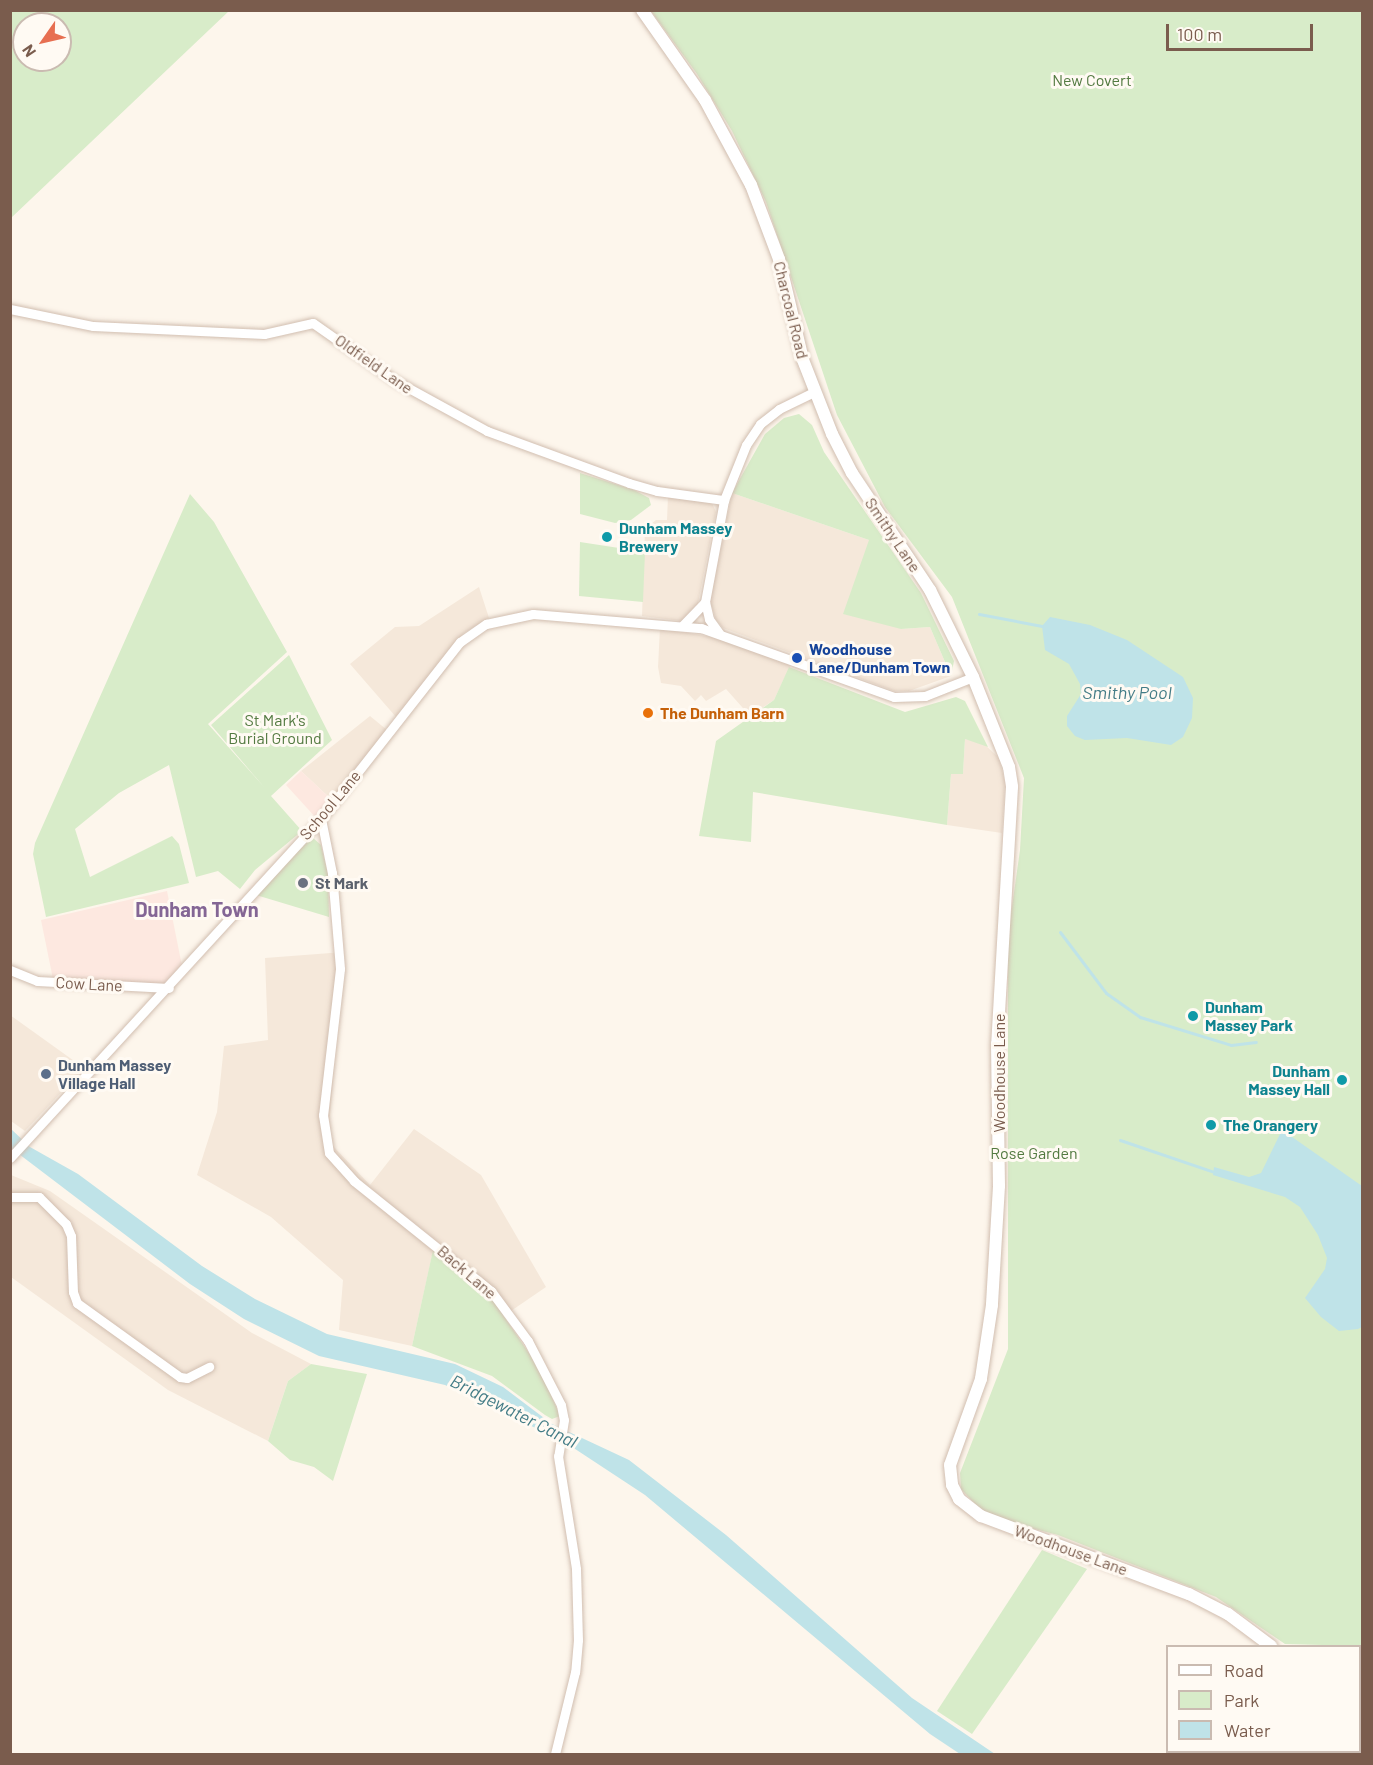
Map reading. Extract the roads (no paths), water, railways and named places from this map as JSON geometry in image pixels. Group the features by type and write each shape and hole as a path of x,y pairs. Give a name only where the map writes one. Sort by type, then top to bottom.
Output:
{"main road":[{"name":"Charcoal Road","path":"642,10 705,100 751,185 779,259 814,392"},
{"name":"Smithy Lane","path":"814,392 852,473 930,590 973,677"},
{"name":"Woodhouse Lane","path":"973,677 998,733 1012,787 997,1044 999,1186 992,1305 981,1379 950,1465 952,1485 959,1499 981,1516 1189,1594 1228,1614 1268,1645"}],"street":[{"name":"Oldfield Lane","path":"10,309 93,326 264,334 314,323 394,380 487,430 629,483 657,491 724,500"},
{"path":"814,392 779,409 760,424 746,445 724,500 705,602 709,619 719,633 894,697 925,696 973,677"},
{"path":"683,625 705,602"},
{"name":"School Lane","path":"12,1157 169,988 321,819 460,642 486,624 533,614 683,625 719,633"},
{"name":"Back Lane","path":"321,819 332,873 340,969 323,1115 329,1153 354,1181 491,1291 546,1371 561,1405 564,1425 558,1450 576,1569 578,1640 575,1672 555,1755"},
{"name":"Cow Lane","path":"10,970 37,981 169,988"},
{"path":"10,1197 39,1197 62,1218 70,1236 73,1292 77,1303 180,1377 187,1378 209,1367"}],"water":[{"name":"Smithy Pool","path":"1050,617 1090,625 1127,640 1183,677 1193,698 1192,718 1183,737 1171,745 1127,738 1085,740 1075,736 1067,726 1067,716 1081,694 1080,684 1069,664 1045,650 1042,626"},
{"name":"Bridgewater Canal","path":"10,1128 30,1147 78,1174 202,1266 255,1299 327,1334 455,1364 503,1387 552,1424 629,1460 726,1535 912,1698 995,1754 960,1754 930,1734 645,1495 563,1441 445,1385 319,1356 244,1319 190,1284 11,1148"},
{"path":"1285,1132 1362,1186 1362,1327 1358,1329 1339,1331 1321,1317 1305,1298 1325,1269 1327,1258 1318,1235 1300,1207 1285,1197 1213,1175 1214,1167 1249,1177 1261,1173 1280,1134"}],"waterway":[{"path":"979,614 1042,626"},
{"path":"1060,932 1106,993 1140,1017 1231,1045 1256,1042"},
{"path":"1120,1140 1214,1172"}],"place":[{"name":"Dunham Massey Brewery","path":"607,537"},
{"name":"Woodhouse Lane/Dunham Town","path":"797,658"},
{"name":"The Dunham Barn","path":"648,713"},
{"name":"St Mark","path":"303,883"},
{"name":"Dunham Massey Park","path":"1193,1016"},
{"name":"Dunham Massey Village Hall","path":"46,1074"},
{"name":"Dunham Massey Hall","path":"1342,1080"},
{"name":"The Orangery","path":"1211,1125"}],"district":[{"name":"Dunham Town","path":"197,909"}],"park label":[{"name":"New Covert","path":"1092,80"},
{"name":"St Mark's Burial Ground","path":"275,729"},
{"name":"Rose Garden","path":"1034,1153"}]}
